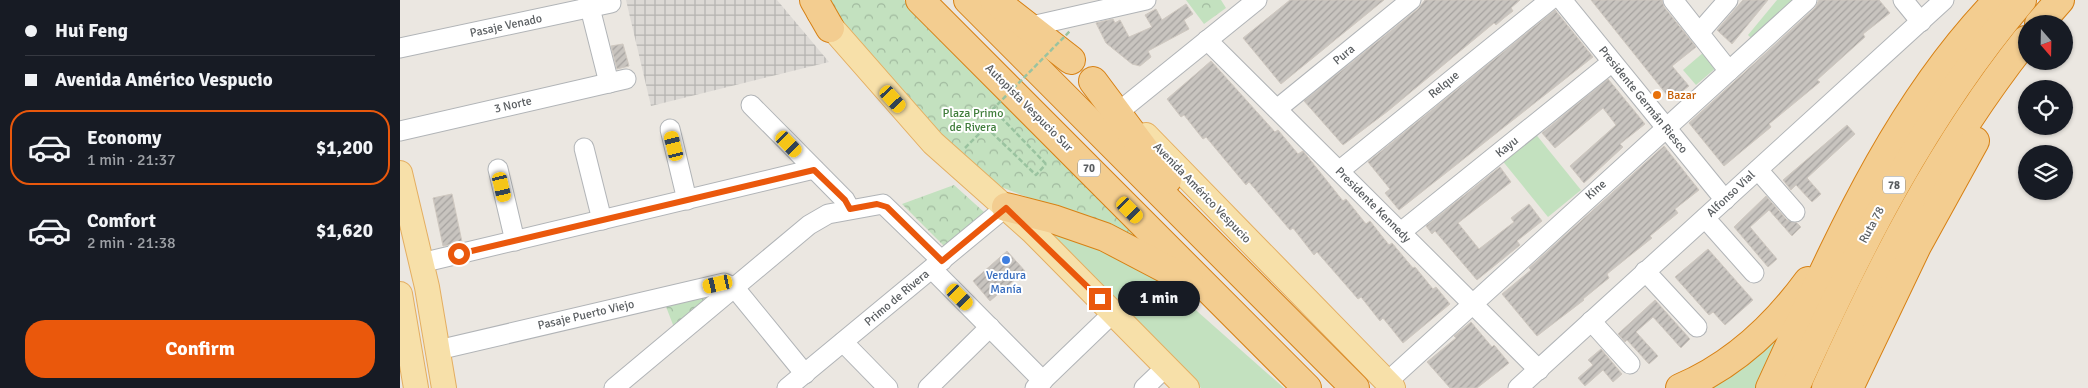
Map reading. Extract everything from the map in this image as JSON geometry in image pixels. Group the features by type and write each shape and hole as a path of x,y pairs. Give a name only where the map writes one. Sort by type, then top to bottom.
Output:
{"highway":[{"path":"814,0 830,28"},
{"name":"Autopista Vespucio Sur","path":"920,0 1307,388"},
{"path":"968,0 1355,388"},
{"path":"994,0 1071,60"},
{"path":"1770,388 1838,242 1872,177 1908,116 1946,61 1998,0"},
{"name":"Ruta 78","path":"1795,388 1841,286 1906,164 1963,76 2022,0"},
{"path":"2047,15 2061,0"},
{"path":"2052,15 2061,0"},
{"name":"78","path":"1826,388 1875,282 1928,183 1965,122 2018,51"},
{"path":"1852,385 1917,246 1958,169 2019,70"},
{"path":"1093,81 1232,264"},
{"path":"1006,208 1077,226 1121,244 1190,282 1228,308"},
{"path":"1680,388 1721,366 1766,330 1791,304 1838,242"}],"main road":[{"path":"808,0 830,28 914,123 952,162 1006,208 1187,388"},
{"name":"Avenida Américo Vespucio","path":"1011,0 1093,81 1391,386"},
{"path":"400,173 421,263 444,388"},
{"path":"401,306 416,388"}],"street":[{"path":"1036,25 1146,0"},
{"path":"1121,110 1207,40 1237,7 1257,0"},
{"name":"Pura","path":"1277,109 1411,0"},
{"name":"Relque","path":"1339,171 1550,0"},
{"name":"Presidente Germán Riesco","path":"1562,0 1725,200"},
{"path":"1673,0 1729,71"},
{"path":"1699,34 1728,0"},
{"name":"Kine","path":"1391,386 1472,303 1807,0"},
{"path":"1903,0 1921,22"},
{"name":"Alfonso Vial","path":"1518,388 1944,0"},
{"name":"Pasaje Venado","path":"400,48 589,4 611,3"},
{"name":"3 Norte","path":"400,131 618,81 589,4"},
{"name":"Presidente Kennedy","path":"1207,40 1539,370"},
{"name":"Kayu","path":"1401,232 1612,62"},
{"path":"751,105 845,200 850,209"},
{"path":"670,129 687,200"},
{"path":"584,148 602,220"},
{"path":"498,169 515,241"},
{"path":"421,263 814,170"},
{"path":"1758,170 1794,212"},
{"path":"614,388 813,222 828,214 883,204 1039,384 1113,313"},
{"name":"Primo de Rivera","path":"787,388 1006,208"},
{"path":"1705,218 1754,273"},
{"path":"1645,271 1697,327"},
{"name":"Pasaje Puerto Viejo","path":"438,350 718,284 729,284 734,287"},
{"path":"734,287 805,374"},
{"path":"1591,321 1630,364"},
{"path":"928,388 990,328"},
{"path":"843,342 888,388"},
{"path":"1144,388 1166,367"}],"path":[{"path":"952,162 986,126 1036,175 1046,164 993,109 1070,31"}],"shaded area":[{"path":"626,0 777,0 829,62 651,106"}],"green space":[{"name":"Plaza Primo de Rivera","path":"827,0 904,0 1145,243 1001,187 963,161 849,33"},
{"path":"1186,0 1221,0 1226,8 1204,24"},
{"path":"1777,0 1794,0 1751,38 1748,35"},
{"path":"1704,52 1717,67 1696,85 1683,70"},
{"path":"1534,132 1581,190 1548,217 1501,159"},
{"path":"954,185 984,212 945,247 902,204"},
{"path":"1022,213 1068,230 1163,281 1284,388 1201,388"},
{"path":"727,289 675,330 665,304"},
{"path":"1805,299 1764,388 1698,388"}],"building":[{"path":"1290,0 1384,0 1281,84 1243,38"},
{"path":"1425,0 1520,0 1511,8 1513,11 1496,25 1494,23 1388,111 1343,145 1304,101 1418,9"},
{"path":"1591,0 1662,0 1664,7 1696,47 1672,66 1689,86 1671,100"},
{"path":"1743,0 1768,0 1732,44 1717,30"},
{"path":"1819,0 1879,0 1890,13 1863,34 1865,37 1817,80 1820,82 1769,124 1771,127 1724,166 1689,123 1815,8"},
{"path":"1186,4 1193,14 1184,20 1189,29 1148,51 1151,57 1140,66 1132,64 1106,43 1096,23 1113,19 1115,23 1120,20 1129,37 1152,27 1145,15 1156,9 1162,20"},
{"path":"1555,10 1593,57 1399,210 1385,193 1390,189 1368,162"},
{"path":"623,44 629,66 617,69 611,46"},
{"path":"1211,61 1275,132 1278,130 1298,154 1303,151 1343,201 1346,199 1366,224 1370,221 1389,245 1392,243 1413,268 1415,267 1433,289 1436,287 1450,304 1403,343 1383,318 1380,321 1361,297 1358,299 1317,252 1314,255 1293,228 1290,230 1249,182 1246,185 1206,137 1203,139 1184,115 1181,117 1167,99"},
{"path":"1608,79 1645,124 1620,144 1623,147 1584,183 1570,166 1616,125 1603,108 1555,148 1542,133"},
{"path":"1847,125 1855,134 1807,178 1821,194 1812,202 1796,185 1791,190 1783,180"},
{"path":"1664,146 1699,190 1675,209 1678,213 1650,236 1652,238 1607,274 1609,278 1537,336 1502,294 1531,270 1529,268"},
{"path":"1500,167 1511,182 1458,223 1479,249 1514,222 1511,218 1529,204 1542,221 1517,241 1520,245 1477,280 1435,231 1432,234 1426,226"},
{"path":"452,194 462,242 443,246 433,198"},
{"path":"1766,196 1787,220 1797,223 1801,227 1792,236 1769,210 1750,227 1777,259 1768,267 1734,227"},
{"path":"1708,249 1753,300 1725,325 1713,312 1709,315 1675,277"},
{"path":"1007,251 1025,271 990,301 973,281"},
{"path":"1655,300 1690,339 1681,348 1653,317 1636,332 1658,356 1649,364 1627,340 1625,342 1618,334"},
{"path":"1471,322 1492,347 1494,345 1509,363 1477,388 1450,388 1427,362 1456,338 1454,336"},
{"path":"1601,349 1622,374 1613,382 1603,370 1585,386 1578,378 1593,365 1588,360"}],"place":[{"name":"Bazar","path":"1657,95"},
{"name":"Verdura Manía","path":"1006,260"}],"route":[{"path":"459,254 814,170 845,200 850,209 883,204 942,261 1006,208 1033,232 1100,299"}]}
